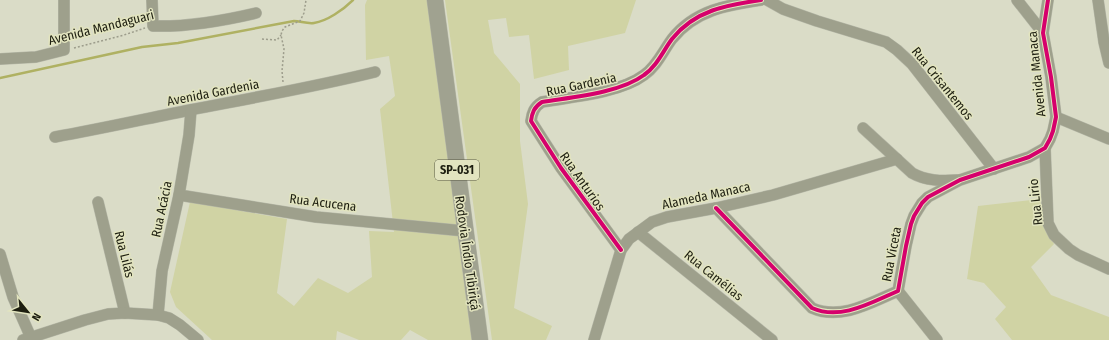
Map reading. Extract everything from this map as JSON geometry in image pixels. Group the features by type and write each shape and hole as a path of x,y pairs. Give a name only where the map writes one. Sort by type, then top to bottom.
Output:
{"highway":[{"name":"Rodovia Índio Tibiriçá","path":"435,0 480,340"}],"street":[{"path":"64,0 64,50"},
{"path":"152,0 153,26"},
{"name":"Rua Gardenia","path":"531,121 534,110 537,105 542,102 607,90 632,82 644,75 653,67 687,23 700,16 714,10 761,0"},
{"name":"Rua Crisantemos","path":"767,0 816,21 886,42 897,50 912,64 994,170"},
{"path":"1017,0 1043,33"},
{"name":"Avenida Manaca","path":"1045,148 1053,131 1056,117 1043,33 1048,0"},
{"path":"1098,0 1104,42 1109,63"},
{"name":"Avenida Mandaguari","path":"153,26 227,20 256,13"},
{"name":"Avenida Mandaguari","path":"0,59 36,57 64,50"},
{"name":"Avenida Gardenia","path":"55,137 284,92 376,72"},
{"name":"Rua Acácia","path":"158,315 162,271 179,195 189,135 191,110"},
{"path":"1056,117 1109,139"},
{"name":"Rua Anturios","path":"531,121 561,168 621,250"},
{"path":"863,128 912,173 923,178 937,181 960,180 994,170 1019,161 1045,148"},
{"name":"Rua Lirio","path":"1045,148 1048,223 1054,235 1078,255 1109,269"},
{"name":"Alameda Manaca","path":"594,340 621,250 629,239 652,222 667,217 716,208 773,194 897,160"},
{"name":"Rua Viceta","path":"716,208 812,308 827,313 851,310 898,291 914,216 922,203 928,197 960,180"},
{"name":"Rua Acucena","path":"179,195 316,217 465,231"},
{"name":"Rua Lilás","path":"98,202 125,313"},
{"name":"Rua Camélias","path":"638,232 772,340"},
{"path":"0,254 28,339 85,320 108,314 125,313 158,315 169,318 198,340"},
{"path":"898,291 937,340"}],"path":[{"path":"284,92 282,71 284,49 281,35 282,30 284,27 300,22 304,13 306,0"},
{"path":"262,39 276,40 281,35"}],"green space":[{"path":"367,0 428,0 472,340 428,340 410,330 401,340 359,340 337,331 336,340 212,340 176,307 170,292 190,202 287,219 277,293 294,306 318,278 348,293 372,277 369,231 394,232 380,109 395,96 389,56 366,60 365,5"},
{"path":"445,0 636,0 625,33 568,46 569,70 534,79 529,35 509,37 506,18 488,20 494,53 520,84 520,141 528,204 514,308 552,326 546,340 492,340"},
{"path":"1040,199 1044,223 1054,244 1031,267 1051,295 1109,317 1109,340 1012,340 995,319 1006,307 984,283 967,279 978,206"}],"waterway":[{"path":"0,78 142,47 178,43 294,21 309,23 319,22 345,8 353,0"}],"cycle path":[{"path":"621,250 561,168 531,121 534,110 542,102 609,90 634,81 653,67 672,39 691,21 712,10 761,0"},
{"path":"716,208 812,308 823,311 845,311 867,305 898,291 911,224 922,203 928,197 960,180 1029,157 1045,148 1050,139 1056,117 1043,33 1048,0"}]}
